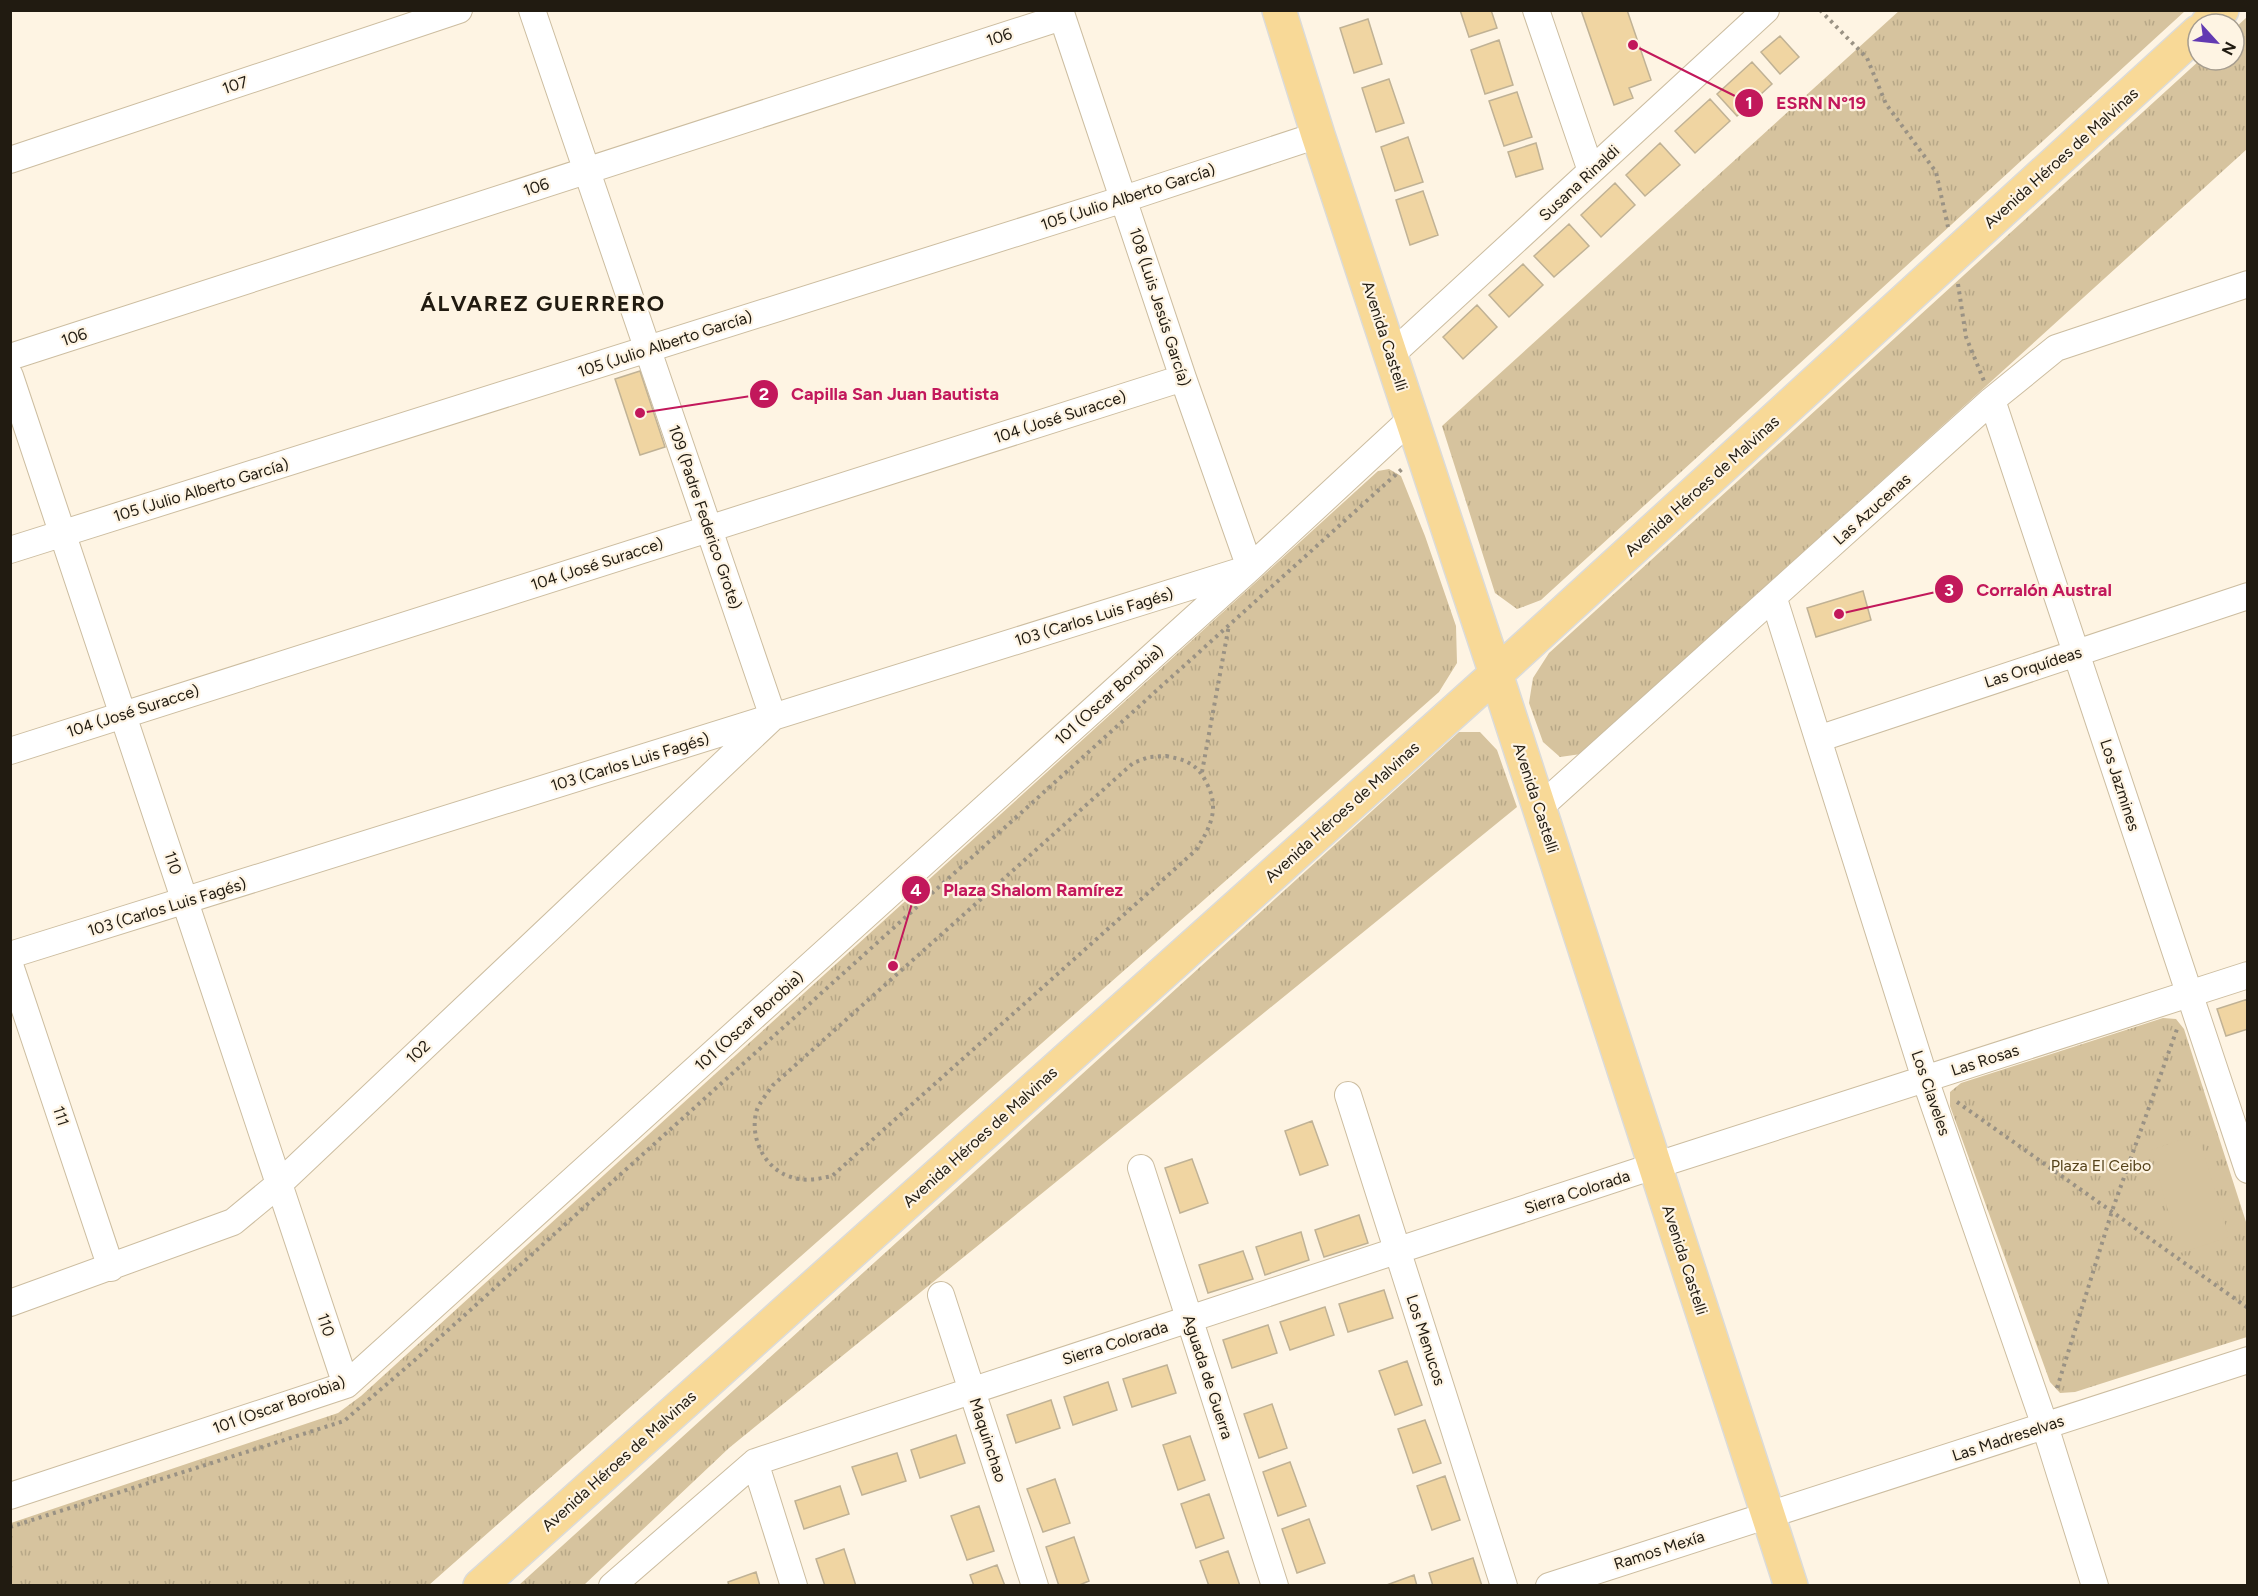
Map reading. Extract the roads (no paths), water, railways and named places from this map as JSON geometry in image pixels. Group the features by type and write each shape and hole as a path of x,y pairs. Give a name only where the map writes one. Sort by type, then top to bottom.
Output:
{"main road":[{"name":"Avenida Castelli","path":"1280,10 1318,135 1496,674 1791,1586"},
{"name":"Avenida Héroes de Malvinas","path":"480,1586 1496,674 2186,43"}],"street":[{"name":"107","path":"10,160 459,10"},
{"name":"109 (Padre Federico Grote)","path":"532,10 773,717"},
{"path":"1536,10 1591,171"},
{"name":"Susana Rinaldi","path":"1391,355 1766,10"},
{"name":"106","path":"10,357 587,171 1061,14"},
{"name":"108 (Luis Jesús García)","path":"1061,14 1183,378 1250,568"},
{"name":"105 (Julio Alberto García)","path":"10,550 1124,199 1318,135"},
{"name":"Las Azucenas","path":"1539,808 1774,599 1992,400 2056,348 2247,284"},
{"name":"110","path":"10,376 346,1385"},
{"name":"104 (José Suracce)","path":"10,751 1183,378"},
{"name":"Los Jazmines","path":"1992,400 2247,1170"},
{"name":"101 (Oscar Borobia)","path":"10,1496 346,1385 1250,568 1412,418"},
{"name":"103 (Carlos Luis Fagés)","path":"10,955 1250,568"},
{"name":"Las Orquídeas","path":"1818,739 2247,596"},
{"name":"Los Claveles","path":"1774,599 1925,1079 2045,1426 2095,1586"},
{"name":"102","path":"10,1303 233,1222 279,1184 773,717"},
{"name":"111","path":"10,965 111,1268"},
{"name":"Las Rosas","path":"1654,1166 2247,975"},
{"name":"Los Menucos","path":"1348,1095 1504,1586"},
{"name":"Sierra Colorada","path":"612,1586 755,1462 1654,1166"},
{"name":"Aguada de Guerra","path":"1141,1168 1275,1586"},
{"name":"Maquinchao","path":"941,1295 1035,1586"},
{"name":"Las Madreselvas","path":"1768,1515 2247,1360"},
{"path":"755,1462 794,1586"},
{"name":"Ramos Mexía","path":"1549,1586 1768,1515"}],"place":[{"name":"ESRN N°19","path":"1633,45"},
{"name":"Capilla San Juan Bautista","path":"640,413"},
{"name":"Corralón Austral","path":"1839,614"},
{"name":"Plaza Shalom Ramírez","path":"893,966"}],"district":[{"name":"ÁLVAREZ GUERRERO","path":"543,303"}],"park label":[{"name":"Plaza El Ceibo","path":"2101,1165"}]}
